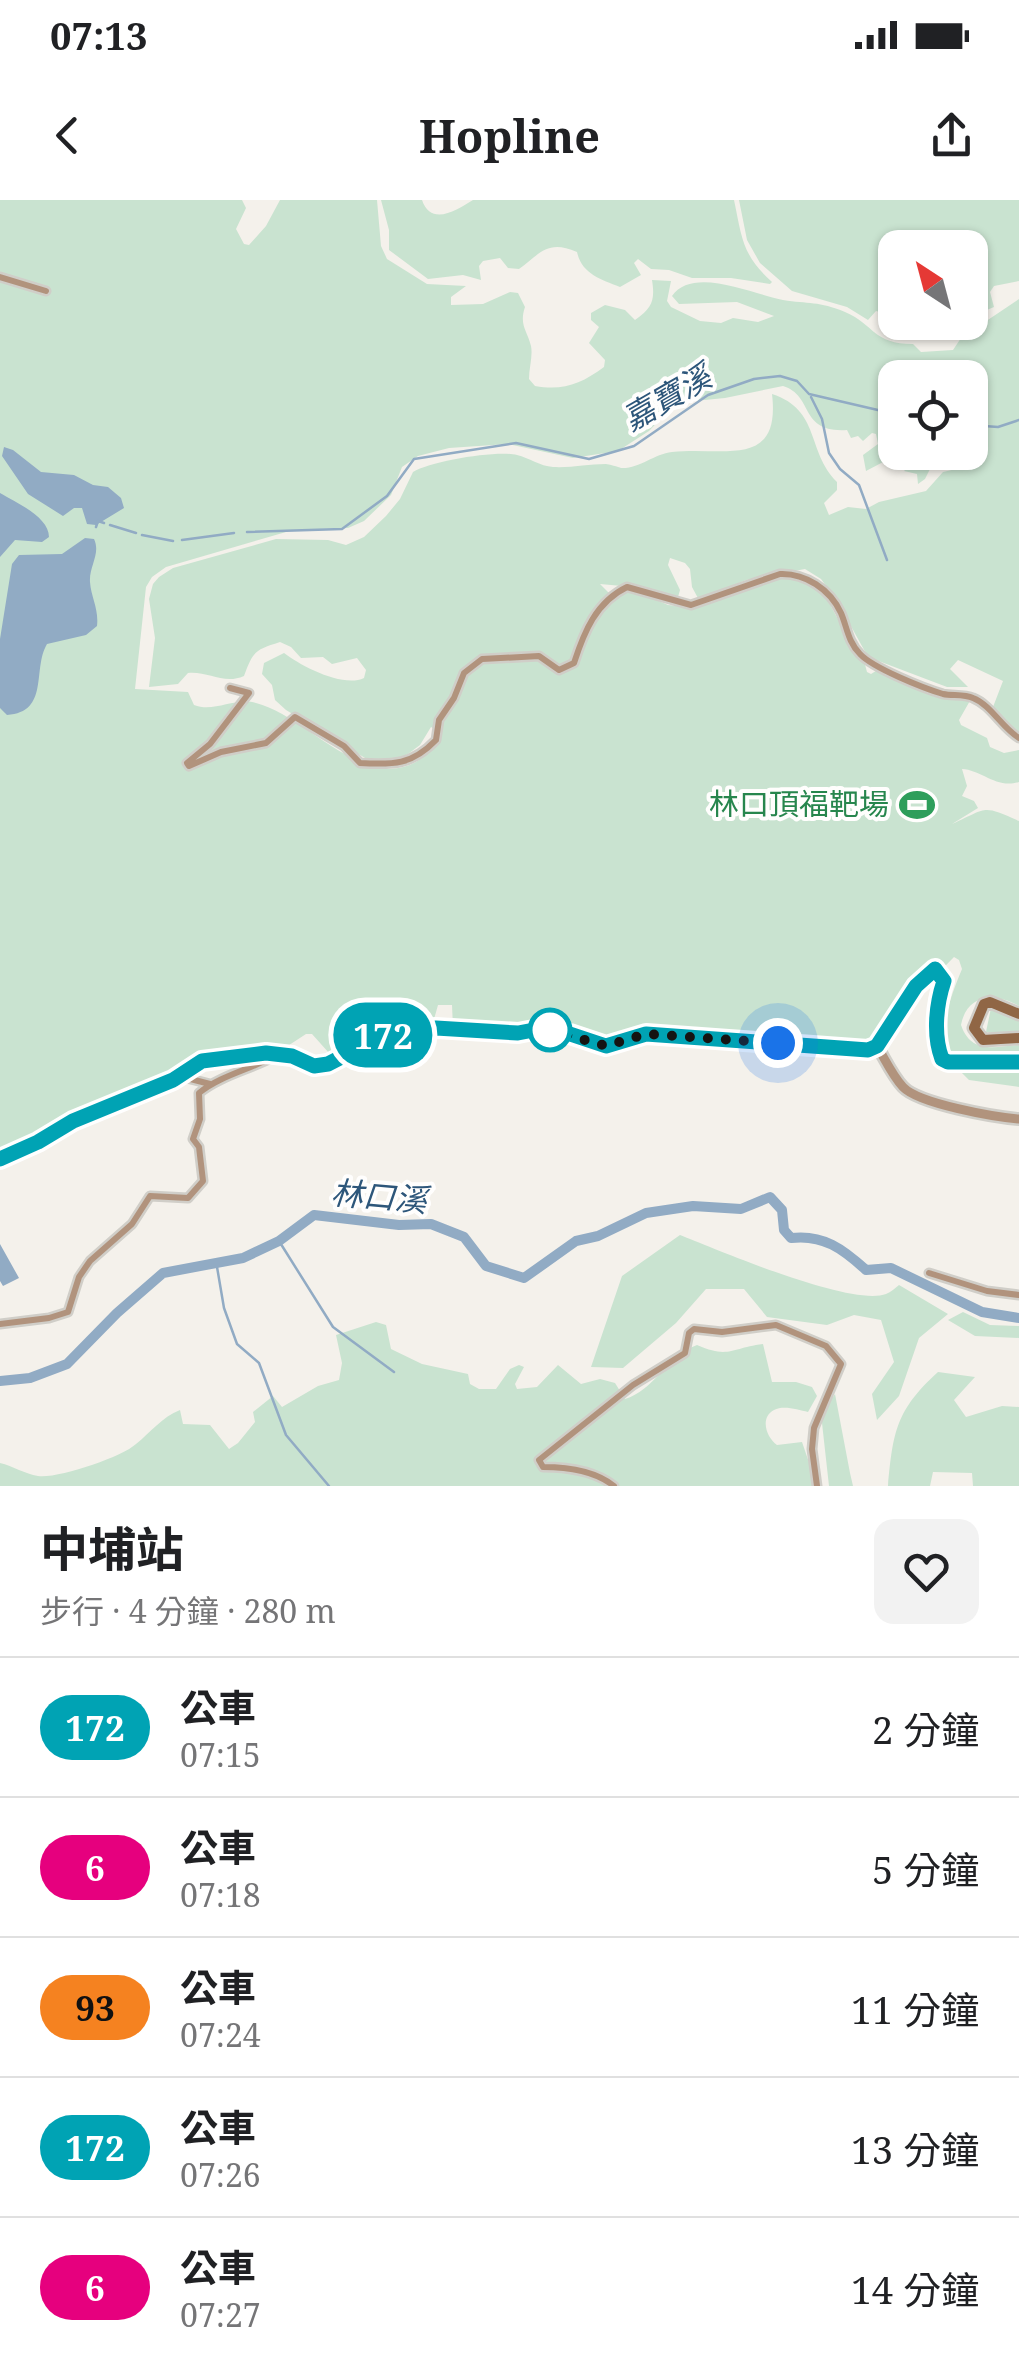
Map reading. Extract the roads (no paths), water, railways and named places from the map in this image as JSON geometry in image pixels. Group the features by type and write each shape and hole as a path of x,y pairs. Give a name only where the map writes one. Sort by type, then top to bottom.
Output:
{"main road":[{"path":"0,1159 73,1121 178,1076 202,1061 278,1054 314,1066 328,1064 388,1033 454,1028 518,1033 548,1030 606,1046 646,1034 860,1052 877,1046 916,986 937,969 944,981 938,1009 942,1059 1019,1062"},
{"path":"1019,1014 990,1002 984,1004 974,1028 983,1040 1019,1038"}],"street":[{"path":"0,277 46,291"},
{"path":"230,688 250,693 210,744 194,755 190,766 220,752 266,743 295,717 344,746 360,763 397,766 412,760 436,740 439,720 464,673 472,666 482,659 538,656 559,670 574,663 583,636 607,597 627,587 691,605 780,574 796,573 814,582 840,610 848,636 860,654 942,694 974,698 1005,730 1019,738"},
{"path":"877,1046 910,1092 984,1115 1019,1119"},
{"path":"0,1324 68,1312 79,1277 90,1261 132,1224 150,1196 188,1198 202,1181 194,1139 200,1119 199,1093 210,1084 252,1069 278,1054"},
{"path":"178,1076 210,1084"},
{"path":"929,1273 987,1291 1019,1295"},
{"path":"614,1486 596,1475 562,1467 543,1468 539,1460 634,1385 685,1353 694,1329 722,1332 776,1325 826,1346 841,1364 814,1428 812,1449 817,1486"}],"water":[{"path":"4,447 41,472 74,475 93,485 108,487 121,498 124,508 96,525 87,524 82,508 74,508 63,516 28,494 2,456"},
{"path":"0,493 38,517 49,537 42,542 15,540 0,557"},
{"path":"85,538 94,539 96,544 90,582 97,626 86,635 47,644 35,698 20,712 7,715 0,708 0,639 12,564 19,555 62,554"},
{"path":"0,1244 19,1278 3,1286 0,1281"}],"waterway":[{"name":"嘉寶溪","path":"247,532 342,529 387,496 414,459 516,443 589,459 634,446 708,395 754,379 780,376 797,381 809,394 878,410"},
{"path":"811,397 822,419 829,453 859,485 887,560"},
{"name":"嘉寶溪","path":"988,426 1019,420"},
{"name":"嘉寶溪","path":"96,527 98,521 104,523"},
{"name":"嘉寶溪","path":"110,525 136,533"},
{"name":"嘉寶溪","path":"182,540 234,533"},
{"name":"嘉寶溪","path":"142,535 173,541"},
{"name":"林口溪","path":"0,1381 30,1378 67,1364 163,1273 243,1258 279,1241 314,1215 399,1225 431,1224 464,1237 486,1266 524,1278 576,1241 598,1236 646,1213 693,1206 741,1209 770,1197 782,1210 784,1230 791,1238 823,1241 866,1270 891,1268 982,1312 1019,1318"},
{"path":"279,1241 333,1327 394,1372"},
{"path":"216,1261 224,1308 237,1344 259,1363 286,1435 329,1486"}],"place":[{"name":"林口頂福靶場","path":"917,805"}]}
